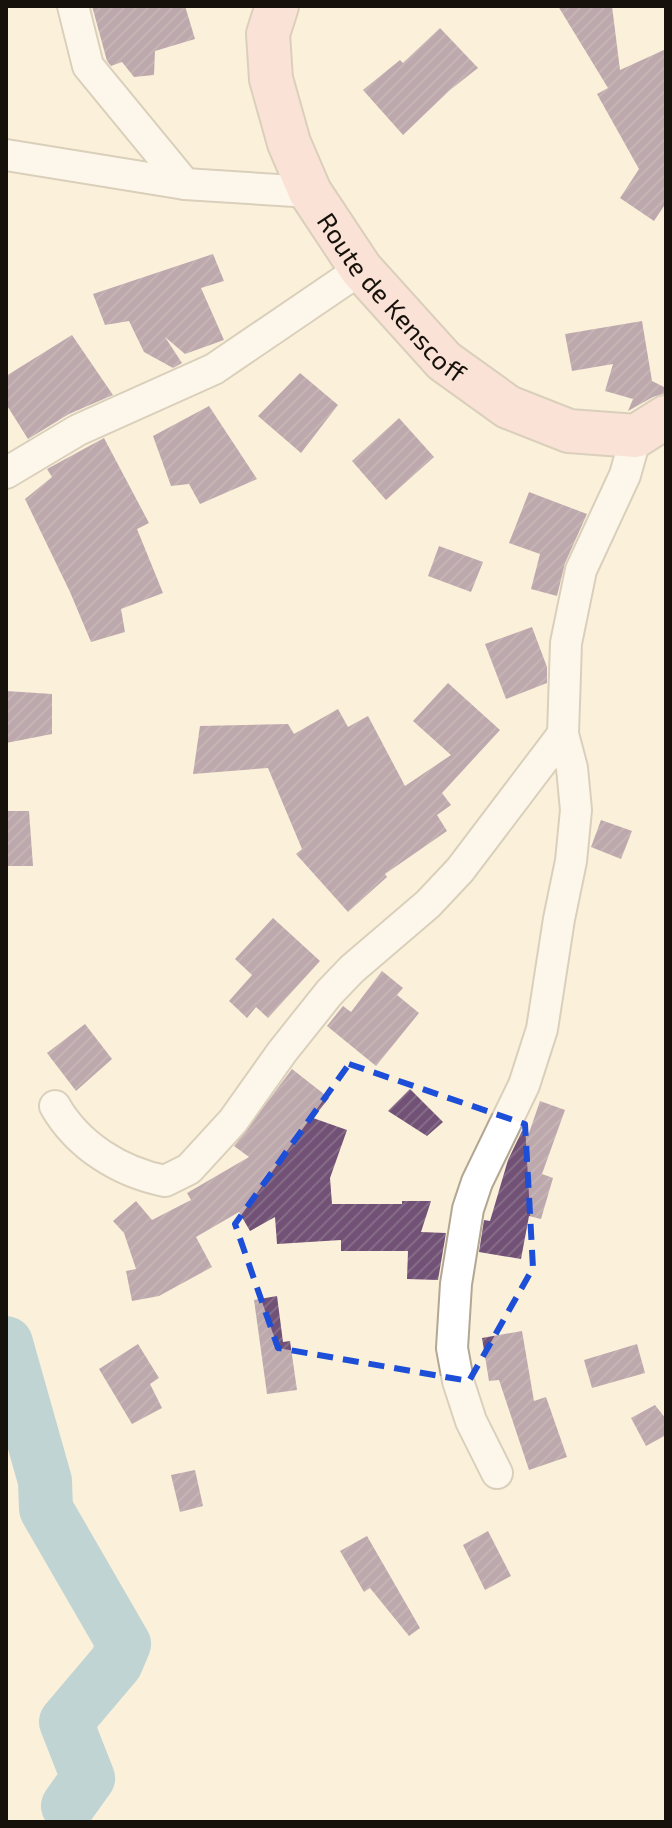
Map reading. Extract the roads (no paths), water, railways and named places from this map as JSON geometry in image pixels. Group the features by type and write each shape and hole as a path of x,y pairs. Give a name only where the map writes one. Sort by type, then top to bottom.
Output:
{"main road":[{"name":"Route de Kenscoff","path":"277,6 268,34 271,79 289,143 310,192 361,269 444,361 508,407 569,431 651,426"}],"street":[{"path":"73,6 88,66 185,184"},
{"path":"6,155 185,184 310,192"},
{"path":"6,473 78,430 214,369 361,269"},
{"path":"497,1473 471,1421 458,1381 452,1348 455,1295 468,1209 487,1156 524,1085 548,1002 576,810 572,768 563,734 566,643 581,570 651,426"},
{"path":"55,1106 67,1127 118,1167 165,1181 189,1169 233,1121 329,993 352,969 428,904 460,870 563,734"}],"waterway":[{"path":"6,1343 45,1481 46,1509 124,1644 116,1663 66,1722 88,1778 68,1806"}]}
